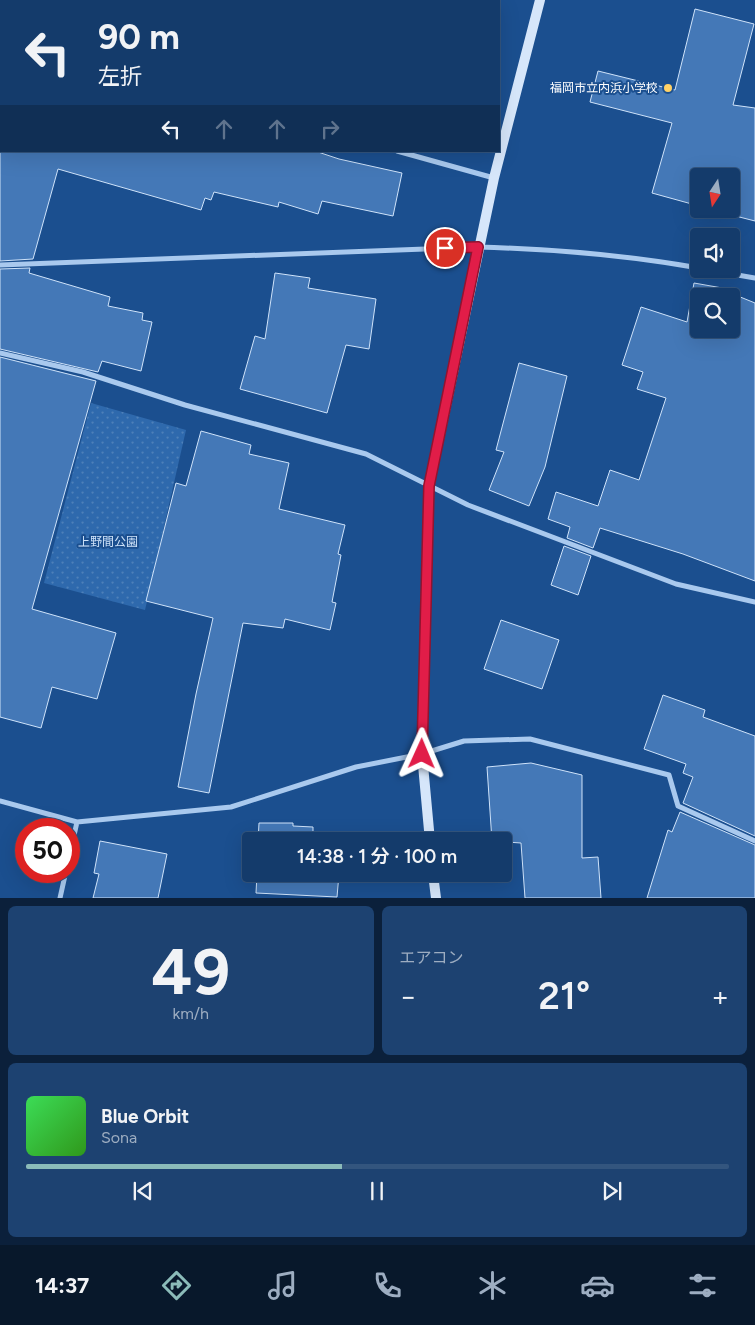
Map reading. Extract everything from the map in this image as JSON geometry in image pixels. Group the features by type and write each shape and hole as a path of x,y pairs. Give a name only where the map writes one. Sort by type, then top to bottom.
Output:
{"main road":[{"path":"429,832 422,754 429,486 478,247 540,0"},
{"path":"435,882 436,898"}],"street":[{"path":"401,152 494,178"},
{"path":"0,265 478,247 527,248 642,258 690,266"},
{"path":"740,275 755,278"},
{"path":"0,353 83,372 185,405 366,454 468,506 676,584 755,602"},
{"path":"80,822 230,807 356,767 422,754 464,741 530,739 669,775 678,806 755,841"},
{"path":"0,801 62,818"},
{"path":"60,898 63,883"}],"green space":[{"name":"上野間公園","path":"91,403 186,430 145,610 44,583"}],"building":[{"path":"695,9 754,24 733,105 755,108 755,221 740,217 740,168 690,168 690,204 652,193 672,123 590,102 598,71 675,90"},
{"path":"0,152 318,152 339,159 402,173 393,216 322,201 318,214 279,202 278,207 214,192 211,200 205,198 201,210 58,169 33,259 0,261"},
{"path":"30,268 29,273 110,297 108,306 143,313 142,320 152,322 141,371 102,361 98,372 0,349 0,269"},
{"path":"275,273 310,278 308,288 376,299 369,349 346,345 327,413 240,389 255,336 265,339"},
{"path":"694,283 722,288 693,288"},
{"path":"740,297 755,303 755,581 683,554 600,528 593,548 567,538 570,527 548,519 556,492 598,506 610,470 639,480 666,398 637,389 643,372 622,365 641,307 687,322 690,305 690,338 740,338"},
{"path":"0,357 96,381 32,609 116,633 97,699 52,687 41,728 0,717"},
{"path":"519,363 567,376 545,467 529,506 489,490 504,452 496,450"},
{"path":"201,431 251,445 249,454 289,463 279,509 345,525 338,554 341,555 332,602 336,603 330,630 285,619 283,628 243,623 209,793 178,787 213,618 146,601 176,483 186,486"},
{"path":"564,546 591,556 578,595 551,585"},
{"path":"501,620 559,640 542,689 484,669"},
{"path":"663,695 705,710 703,717 755,736 755,836 683,803 693,777 683,773 686,764 644,749"},
{"path":"531,763 582,775 582,858 598,857 601,898 525,898 521,843 512,842 512,832 491,832 487,767"},
{"path":"680,812 755,845 755,898 647,898 668,830 672,832"},
{"path":"259,823 293,823 293,826 313,827 313,832 258,832"},
{"path":"100,841 167,854 158,898 93,898 99,874 94,873"},
{"path":"257,882 338,882 337,897 256,893"}],"place":[{"name":"福岡市立内浜小学校","path":"668,88"}],"route":[{"path":"422,754 429,486 478,247 445,248"}]}
